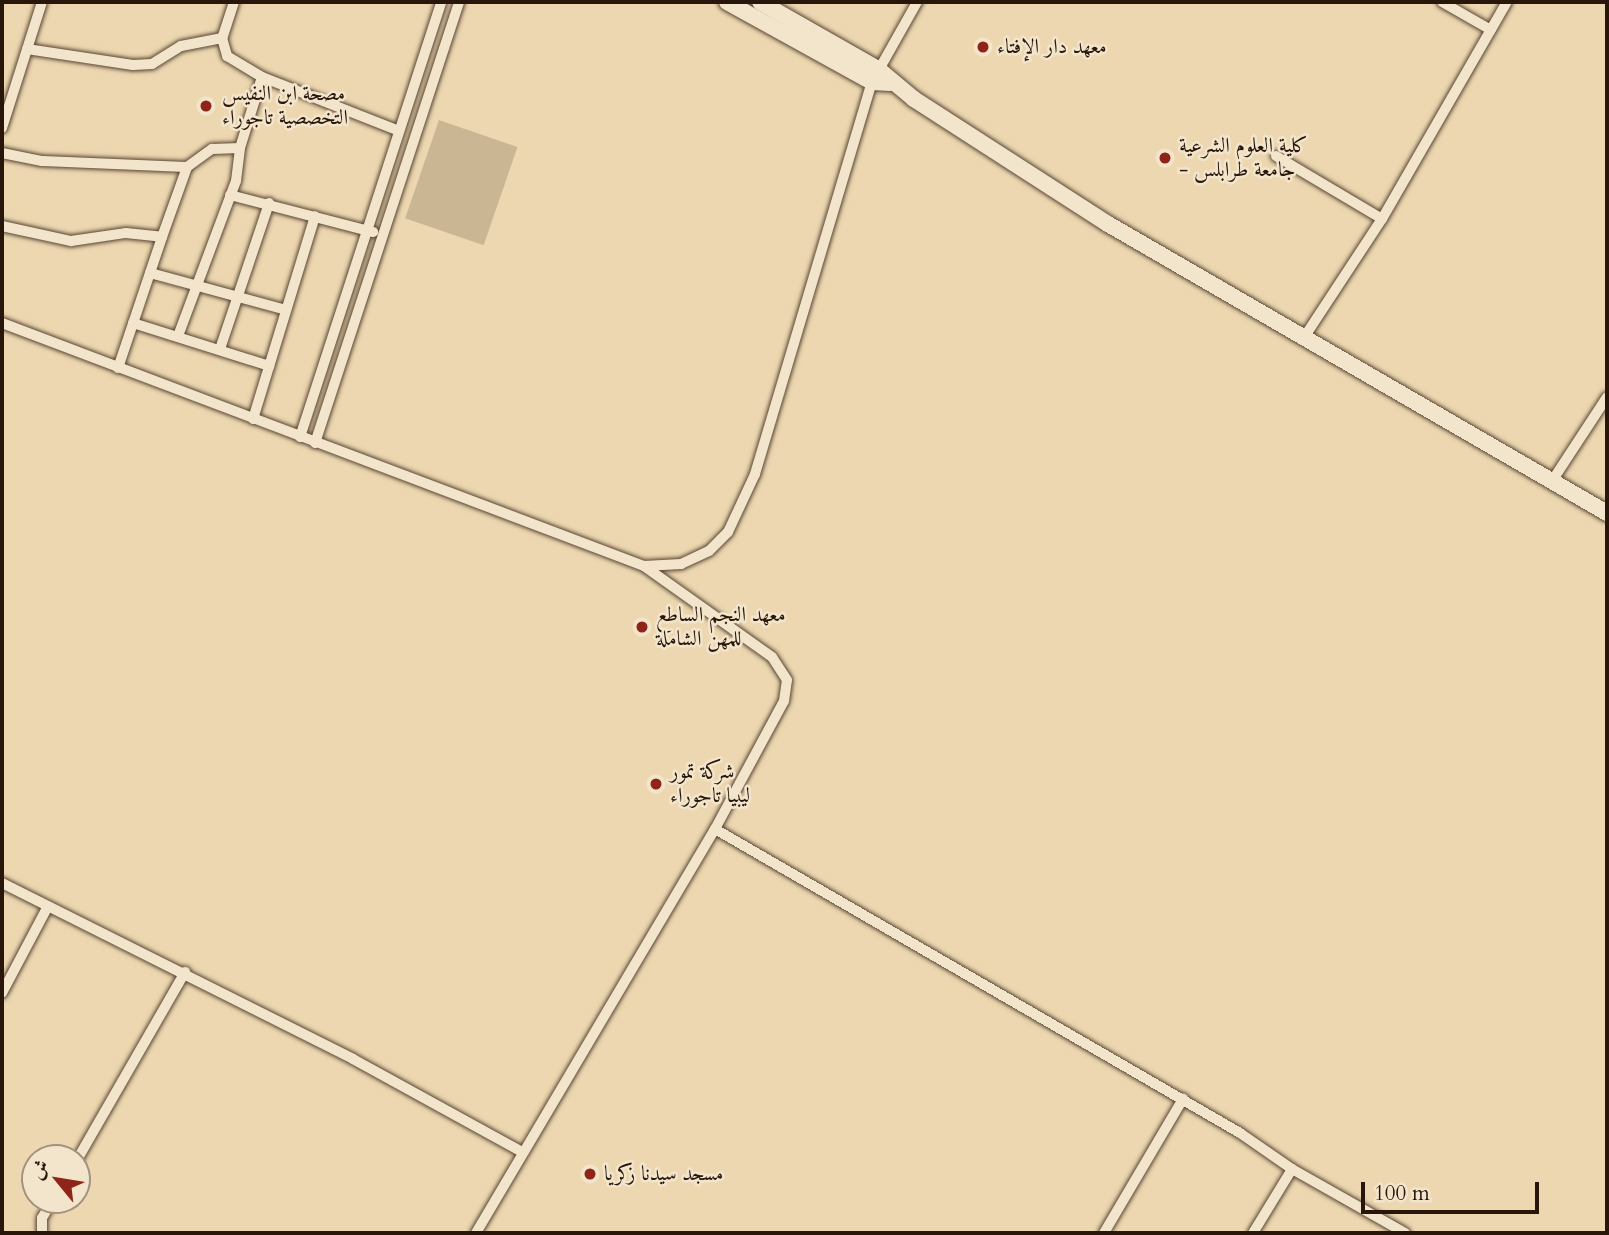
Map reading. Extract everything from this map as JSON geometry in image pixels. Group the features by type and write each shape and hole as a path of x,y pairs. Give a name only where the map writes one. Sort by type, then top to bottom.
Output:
{"street":[{"path":"2,128 41,2"},
{"path":"234,2 222,38 227,57 262,77 399,131"},
{"path":"300,437 441,2"},
{"path":"315,443 459,2"},
{"path":"727,2 835,52"},
{"path":"760,2 835,52 891,83 1108,224 1306,336 1607,513"},
{"path":"644,566 681,564 709,551 728,532 755,474 875,76 917,2"},
{"path":"1442,2 1491,30"},
{"path":"1306,336 1382,219 1507,2"},
{"path":"431,33 447,38"},
{"path":"27,49 142,64 181,46 222,38"},
{"path":"178,336 194,285 230,195 240,148 262,77"},
{"path":"118,368 187,167 212,149 240,148"},
{"path":"2,153 42,161 187,167"},
{"path":"1276,156 1382,219"},
{"path":"230,195 382,234"},
{"path":"220,349 270,204"},
{"path":"253,419 315,216"},
{"path":"2,226 71,240 126,233 162,237"},
{"path":"358,260 373,265"},
{"path":"150,272 286,310"},
{"path":"2,323 644,566 772,657 787,680 785,701 715,829 476,1233"},
{"path":"134,323 270,366"},
{"path":"1552,481 1607,397"},
{"path":"715,829 1183,1099 1292,1169 1405,1233"},
{"path":"2,883 185,972 522,1152"},
{"path":"2,993 48,906"},
{"path":"86,1144 185,972"},
{"path":"1104,1233 1183,1099"},
{"path":"1253,1233 1292,1169"},
{"path":"42,1233 44,1214"}],"shaded area":[{"path":"439,120 517,147 484,245 405,218"}],"place":[{"name":"معهد دار الإفتاء","path":"983,47"},
{"name":"مصحة ابن النفيس التخصصية تاجوراء","path":"206,106"},
{"name":"كلية العلوم الشرعية - جامعة طرابلس","path":"1165,158"},
{"name":"معهد النجم الساطع للمهن الشاملة","path":"642,627"},
{"name":"شركة تمور ليبيا تاجوراء","path":"656,784"},
{"name":"مسجد سيدنا زكريا","path":"590,1174"}]}
